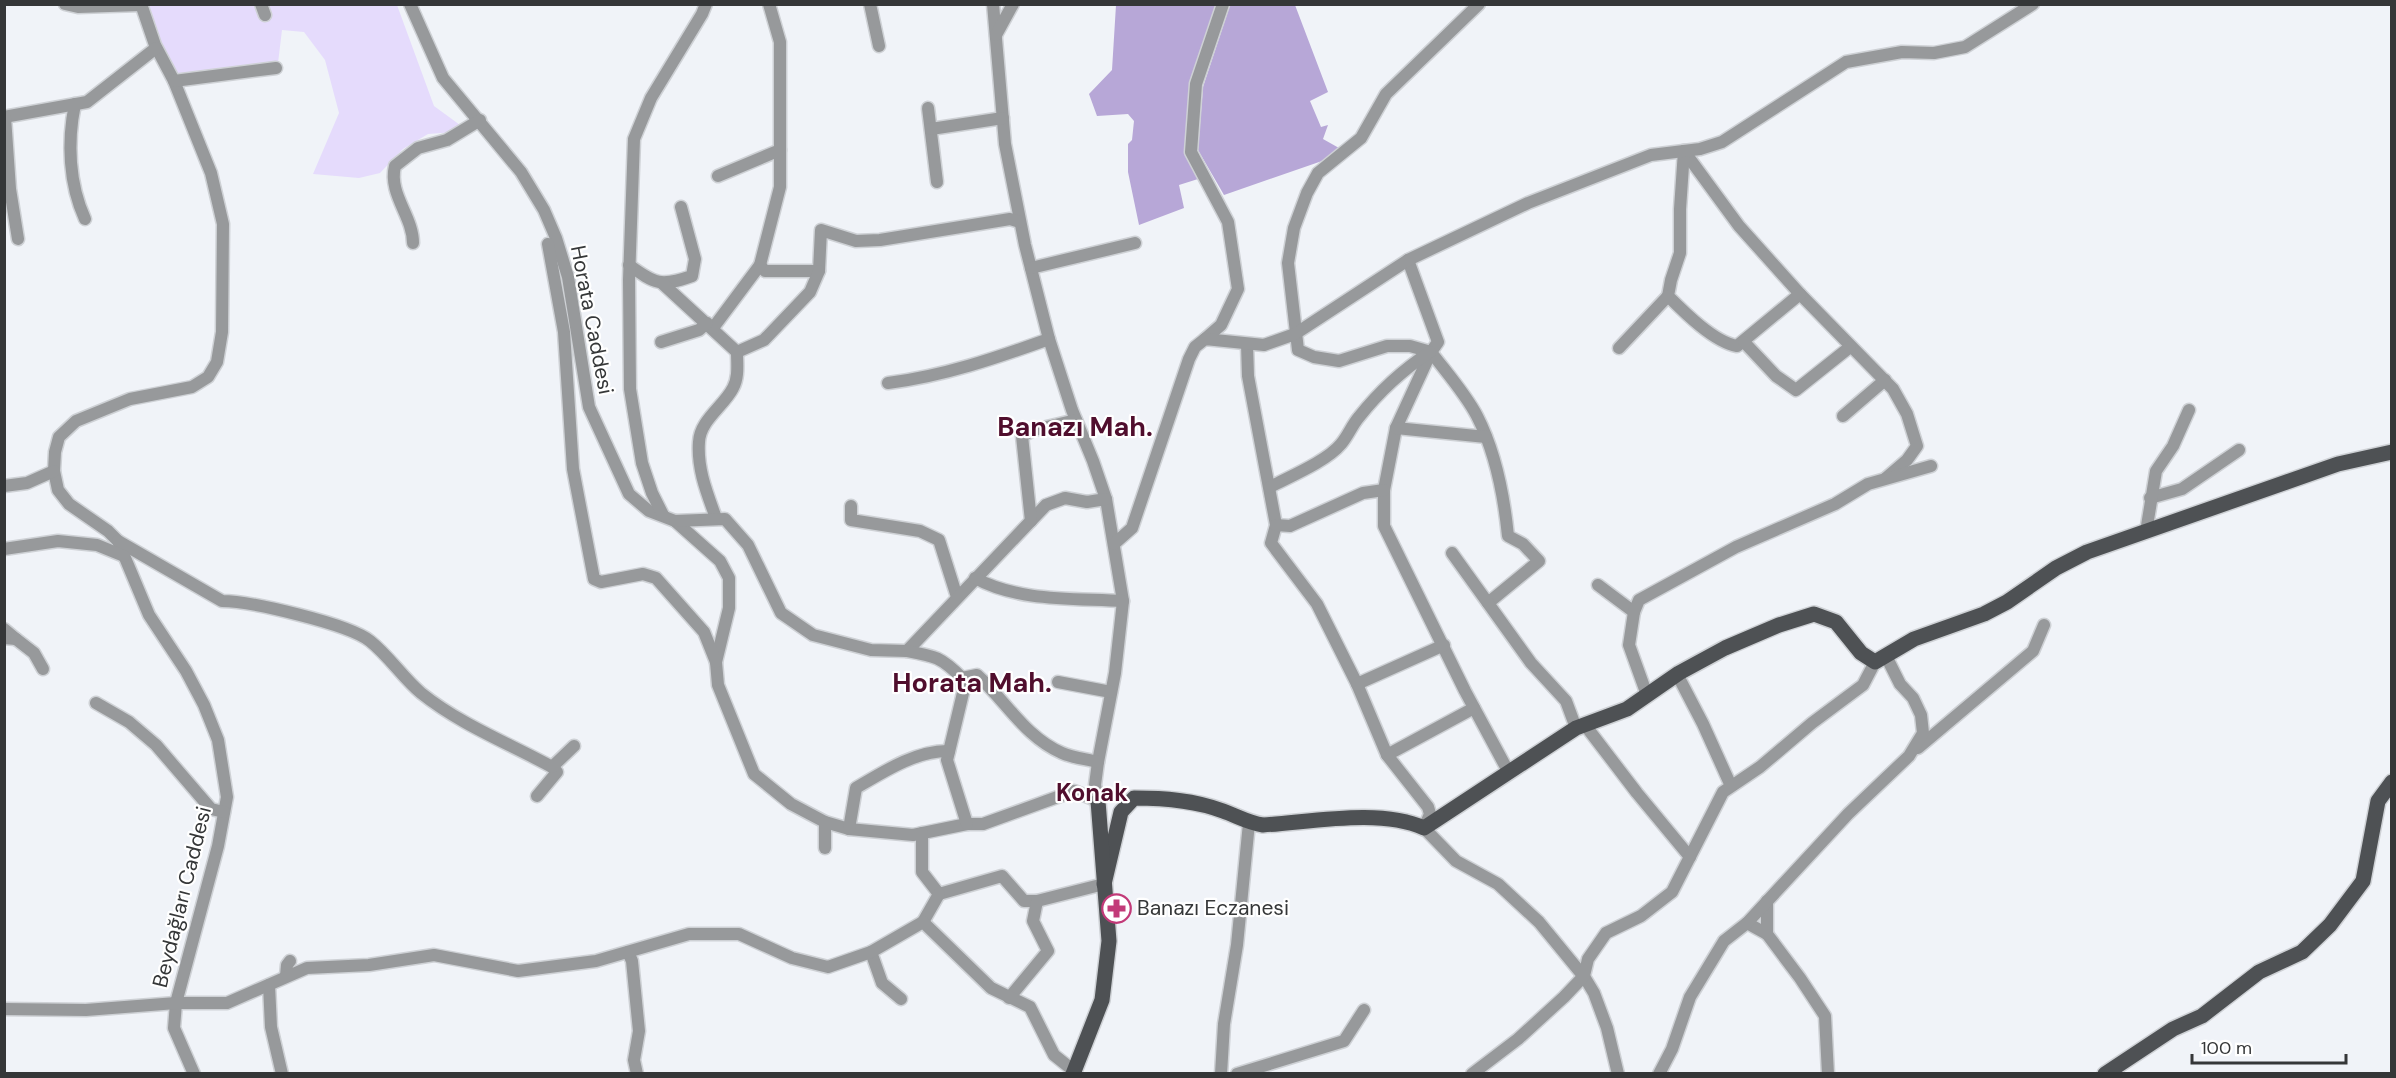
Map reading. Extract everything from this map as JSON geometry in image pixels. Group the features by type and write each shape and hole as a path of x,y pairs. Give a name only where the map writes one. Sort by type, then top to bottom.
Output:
{"main road":[{"path":"1104,885 1121,812 1134,798 1162,798 1194,802 1223,811 1249,823 1263,825 1376,819 1409,821 1424,828 1508,771 1581,726 1627,709 1677,674 1725,648 1779,625 1814,614 1836,622 1861,653 1880,659 1914,639 1984,614 2007,602 2056,568 2087,552 2338,464 2391,452"},
{"path":"2105,1074 2174,1029 2202,1016 2259,972 2302,952 2330,925 2363,881 2378,801 2391,782"},
{"path":"1074,1072 1102,1000 1109,941 1098,801"}],"street":[{"path":"65,4 78,7 141,5"},
{"name":"Horata Caddesi","path":"410,4 443,78 521,172 544,210 556,238 568,277 589,408 629,494 649,511 675,521 720,561 729,578 729,608 716,662"},
{"path":"663,515 652,493 642,463 630,389 629,265 634,139 651,98 706,4"},
{"path":"660,342 710,325 759,265 780,187 780,42 769,4"},
{"path":"870,4 879,46"},
{"path":"993,4 1005,144 1020,222 1049,339 1106,499 1123,601 1111,692 1095,785 1098,801"},
{"path":"996,35 1012,4"},
{"path":"1114,544 1132,528 1189,359 1195,347 1221,325 1238,289 1228,222 1191,152 1196,84 1223,4"},
{"path":"1479,4 1386,94 1361,138 1318,173 1307,193 1294,228 1288,263 1298,350 1314,357 1339,361 1387,346 1410,346 1431,352 1475,413 1486,437 1506,513 1508,536 1523,544 1539,561 1488,603"},
{"path":"1205,339 1264,345 1295,334 1408,260 1528,203 1651,155 1700,149 1722,142 1846,62 1902,52 1935,53 1965,47 2033,4"},
{"name":"Beydağları Caddesi","path":"141,5 156,48 174,81 212,172 223,224 222,332 217,362 208,377 192,387 130,399 76,421 58,437 54,471 58,490 69,504 108,531 118,541 149,615 186,671 204,705 218,740 227,797 218,846 176,1004 174,1028 194,1074"},
{"path":"18,238 10,189 5,117 87,102 156,48"},
{"path":"174,81 276,68"},
{"path":"75,104 71,124 70,155 81,210 85,219"},
{"path":"928,108 937,182"},
{"path":"931,129 1003,118"},
{"path":"413,243 410,226 394,186 395,166 418,148 447,140 480,120"},
{"path":"718,176 780,150"},
{"path":"1684,151 1739,226 1850,347 1885,380 1907,414 1917,446 1907,460 1886,478"},
{"path":"1619,348 1668,296 1680,253 1684,151"},
{"path":"663,284 692,276 695,259 681,207"},
{"path":"737,352 764,340 810,292 819,271 821,230 856,241 880,240 1010,219 1020,222"},
{"path":"1031,268 1135,243"},
{"path":"548,244 564,332 573,470 594,579 601,582 643,574 656,578 704,632 716,662 718,686 754,774 791,804 825,822 849,829 913,835 968,824 983,824 1095,785"},
{"path":"1408,260 1438,342 1431,352 1396,428 1384,490 1384,526 1400,562 1508,771"},
{"path":"629,265 650,281 663,284 737,352 737,374 733,389 707,421 698,440 699,470 716,518"},
{"path":"759,265 765,271 819,271"},
{"path":"1668,296 1696,322 1730,345 1737,346 1800,294"},
{"path":"888,383 939,375 994,359 1049,339"},
{"path":"1744,342 1776,376 1796,390 1850,347"},
{"path":"1247,344 1248,376 1276,525 1271,543 1317,604 1357,684 1387,755 1428,807 1430,814 1424,828 1456,861 1498,884 1539,922 1584,976 1598,1002 1618,1074"},
{"path":"1270,487 1323,458 1341,445 1358,418 1376,398 1414,363 1431,352"},
{"path":"1843,416 1885,380"},
{"path":"2146,532 2150,498 2157,471 2173,446 2189,410"},
{"path":"1031,521 1022,436 1034,430 1076,420"},
{"path":"1396,428 1486,437"},
{"path":"2150,498 2182,489 2239,450"},
{"path":"1647,694 1629,645 1634,612 1639,600 1736,547 1835,504 1868,484 1931,466"},
{"path":"4,486 27,483 54,471"},
{"path":"1276,525 1290,526 1363,493 1384,490"},
{"path":"907,651 1046,505 1065,498 1087,502 1106,499"},
{"path":"851,506 851,520 921,531 939,540 957,597"},
{"path":"675,521 725,519 748,545 781,613 813,635 871,650 907,651 932,655 945,662 962,678 963,693 947,760 968,824"},
{"path":"4,549 58,541 97,545 124,556"},
{"path":"118,541 222,601 239,601 338,625 369,639 421,693 479,732 552,767 557,772 537,796"},
{"path":"1452,554 1532,663 1566,701 1581,726 1690,857"},
{"path":"975,578 993,588 1039,597 1123,601"},
{"path":"1598,585 1634,612"},
{"path":"1659,1074 1690,997 1724,941 1747,923 1848,814 1910,754 2033,651 2044,625"},
{"path":"4,629 10,638 34,652 43,669"},
{"path":"1357,684 1444,645"},
{"path":"1472,1074 1518,1040 1564,998 1584,976 1588,958 1606,933 1641,916 1672,892 1723,792 1760,767 1812,723 1863,685 1880,659 1913,698 1921,715 1923,733 1910,754"},
{"path":"1677,674 1731,786"},
{"path":"962,678 977,675 992,688 1029,732 1062,753 1098,762"},
{"path":"1058,682 1111,692"},
{"path":"96,703 129,722 156,745 211,810 224,812"},
{"path":"1387,755 1474,708"},
{"path":"552,767 574,746"},
{"path":"849,829 856,788 881,773 933,751 949,752"},
{"path":"1074,791 1098,801"},
{"path":"825,822 825,848"},
{"path":"1221,1074 1224,1024 1238,945 1249,823"},
{"path":"922,833 922,872 939,894"},
{"path":"4,1009 86,1010 227,1003 307,968 369,965 434,955 518,971 596,961 688,934 739,934 792,958 828,967 871,952 923,922 939,894 1002,876 1024,901 1037,901 1104,885"},
{"path":"1009,998 1048,951 1033,921 1037,901"},
{"path":"1767,901 1767,934"},
{"path":"923,922 991,988 1030,1007 1054,1055 1074,1072"},
{"path":"1747,923 1767,934 1825,1016 1828,1074"},
{"path":"628,952 632,961 639,1031 633,1072"},
{"path":"871,952 882,983 901,999"},
{"path":"286,976 287,965 290,961"},
{"path":"269,985 271,1027 282,1074"},
{"path":"1237,1074 1344,1041 1364,1010"}],"shaded area":[{"path":"149,5 397,5 434,106 460,125 455,132 428,134 403,149 380,173 359,178 313,174 339,113 325,60 304,32 282,30 278,63 179,75 164,50"},
{"path":"1116,5 1217,5 1190,89 1185,153 1198,179 1179,185 1184,208 1139,225 1128,172 1128,144 1132,140 1134,121 1128,114 1097,116 1089,94 1112,70"},
{"path":"1230,5 1295,5 1328,92 1310,101 1321,127 1328,125 1323,139 1339,148 1322,161 1224,195 1198,150 1203,87"}],"place":[{"name":"Banazı Eczanesi","path":"1116,908"}],"district":[{"name":"Banazı Mah.","path":"1075,427"},
{"name":"Horata Mah.","path":"972,683"},
{"name":"Konak","path":"1092,793"}]}
